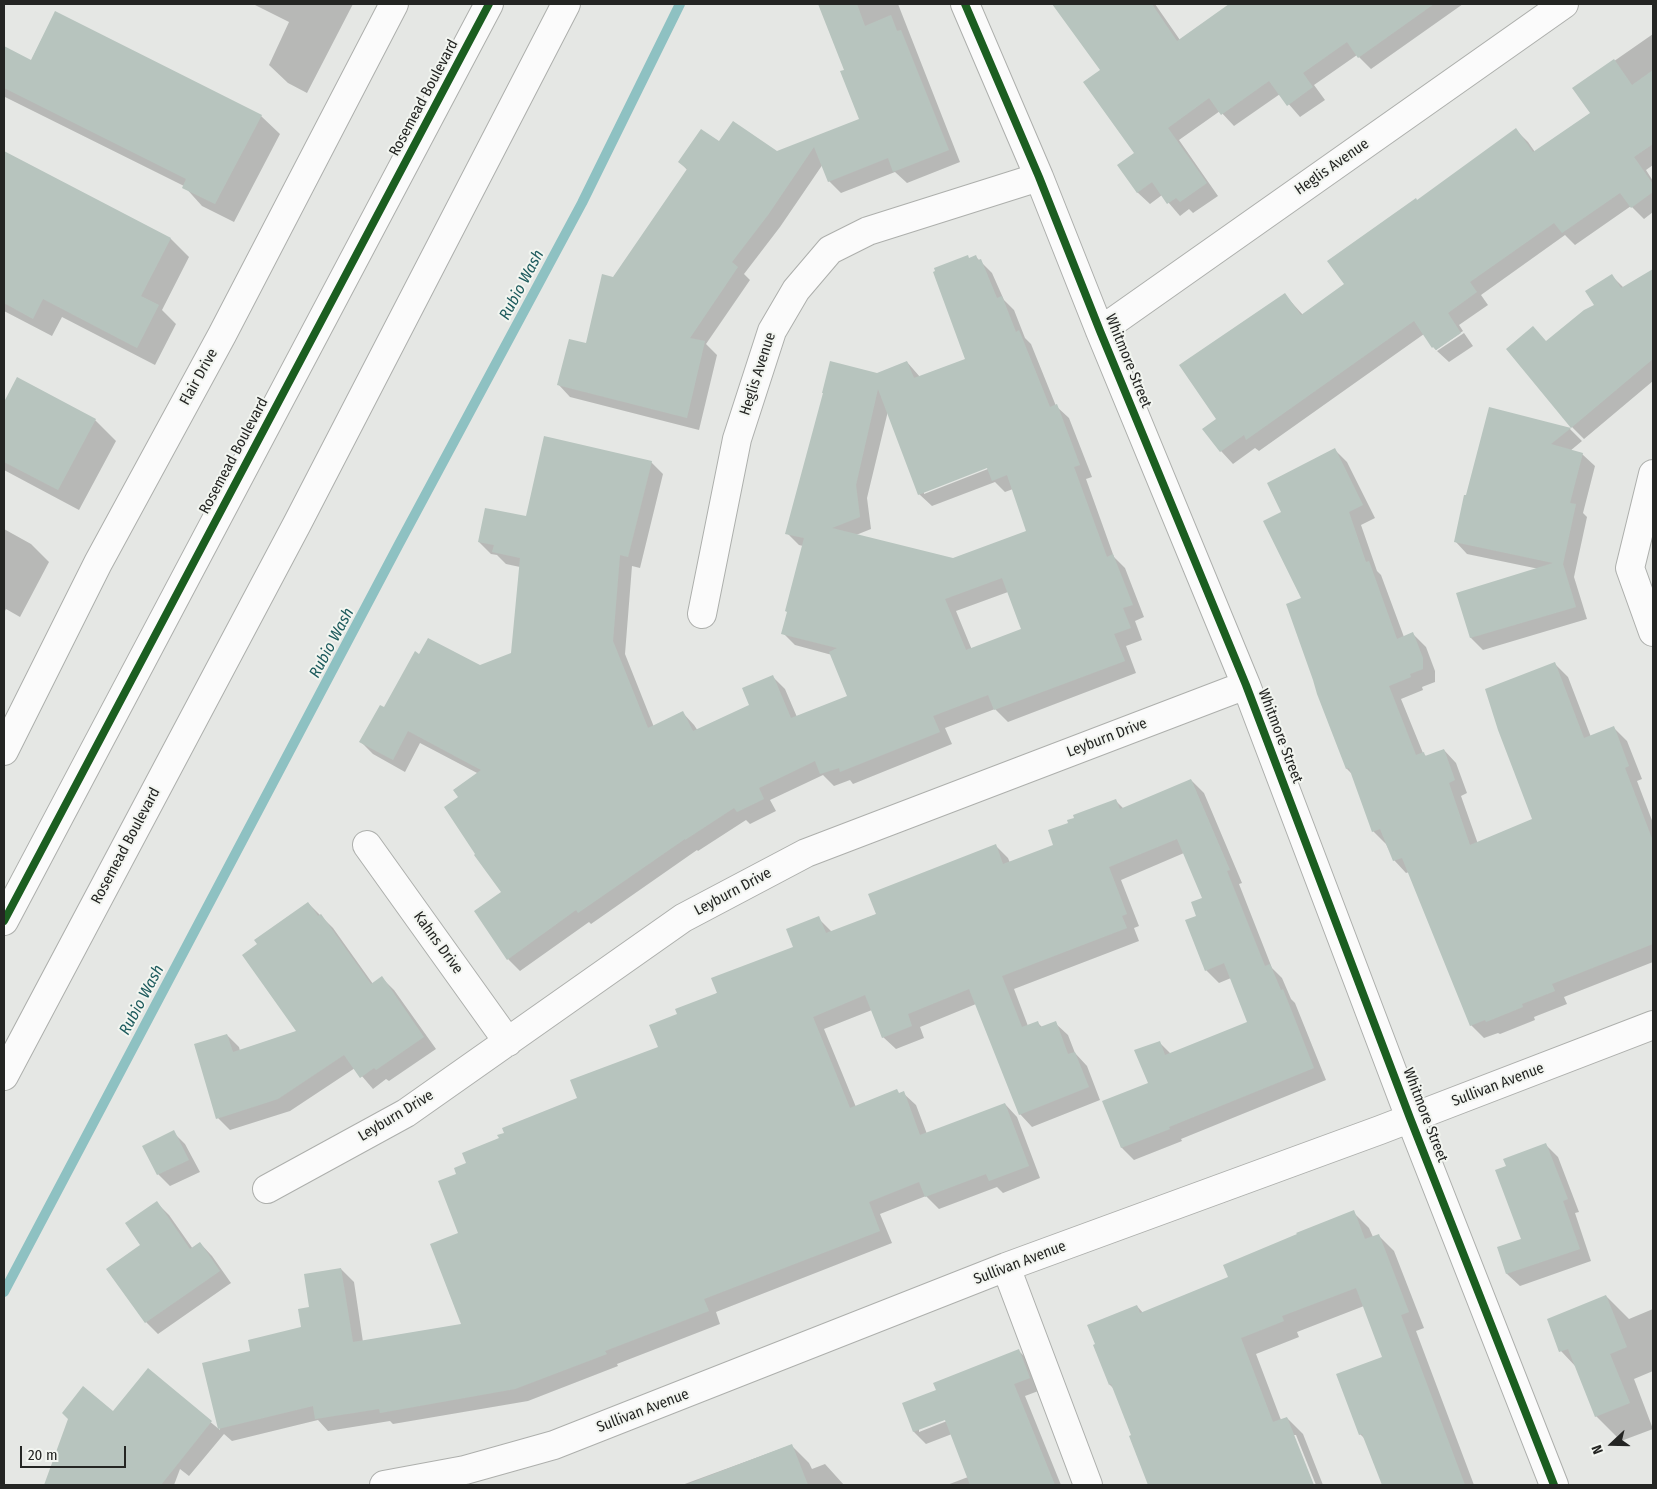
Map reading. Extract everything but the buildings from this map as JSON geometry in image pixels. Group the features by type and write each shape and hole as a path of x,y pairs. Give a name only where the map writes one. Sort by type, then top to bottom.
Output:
{"street":[{"name":"Flair Drive","path":"4,750 98,563 222,336 394,4"},
{"name":"Rosemead Boulevard","path":"4,921 489,4"},
{"name":"Rosemead Boulevard","path":"4,1076 297,524 566,4"},
{"name":"Whitmore Street","path":"966,4 1039,177 1100,331 1246,686 1410,1118 1554,1485"},
{"name":"Heglis Avenue","path":"1100,331 1564,4"},
{"name":"Heglis Avenue","path":"702,614 738,439 772,331 796,290 830,250 868,231 1039,177"},
{"path":"1653,474 1630,568 1653,632"},
{"name":"Leyburn Drive","path":"267,1189 406,1113 683,918 806,854 1246,686"},
{"name":"Kahns Drive","path":"366,845 508,1042"},
{"name":"Sullivan Avenue","path":"384,1485 466,1470 554,1445 1006,1267 1410,1118 1653,1025"},
{"path":"1006,1267 1088,1485"}],"waterway":[{"name":"Rubio Wash","path":"4,1292 399,544 582,203 680,4"}],"cycle path":[{"path":"4,921 489,4"},
{"path":"965,4 1039,177 1100,331 1246,685 1410,1118 1554,1485"}]}
